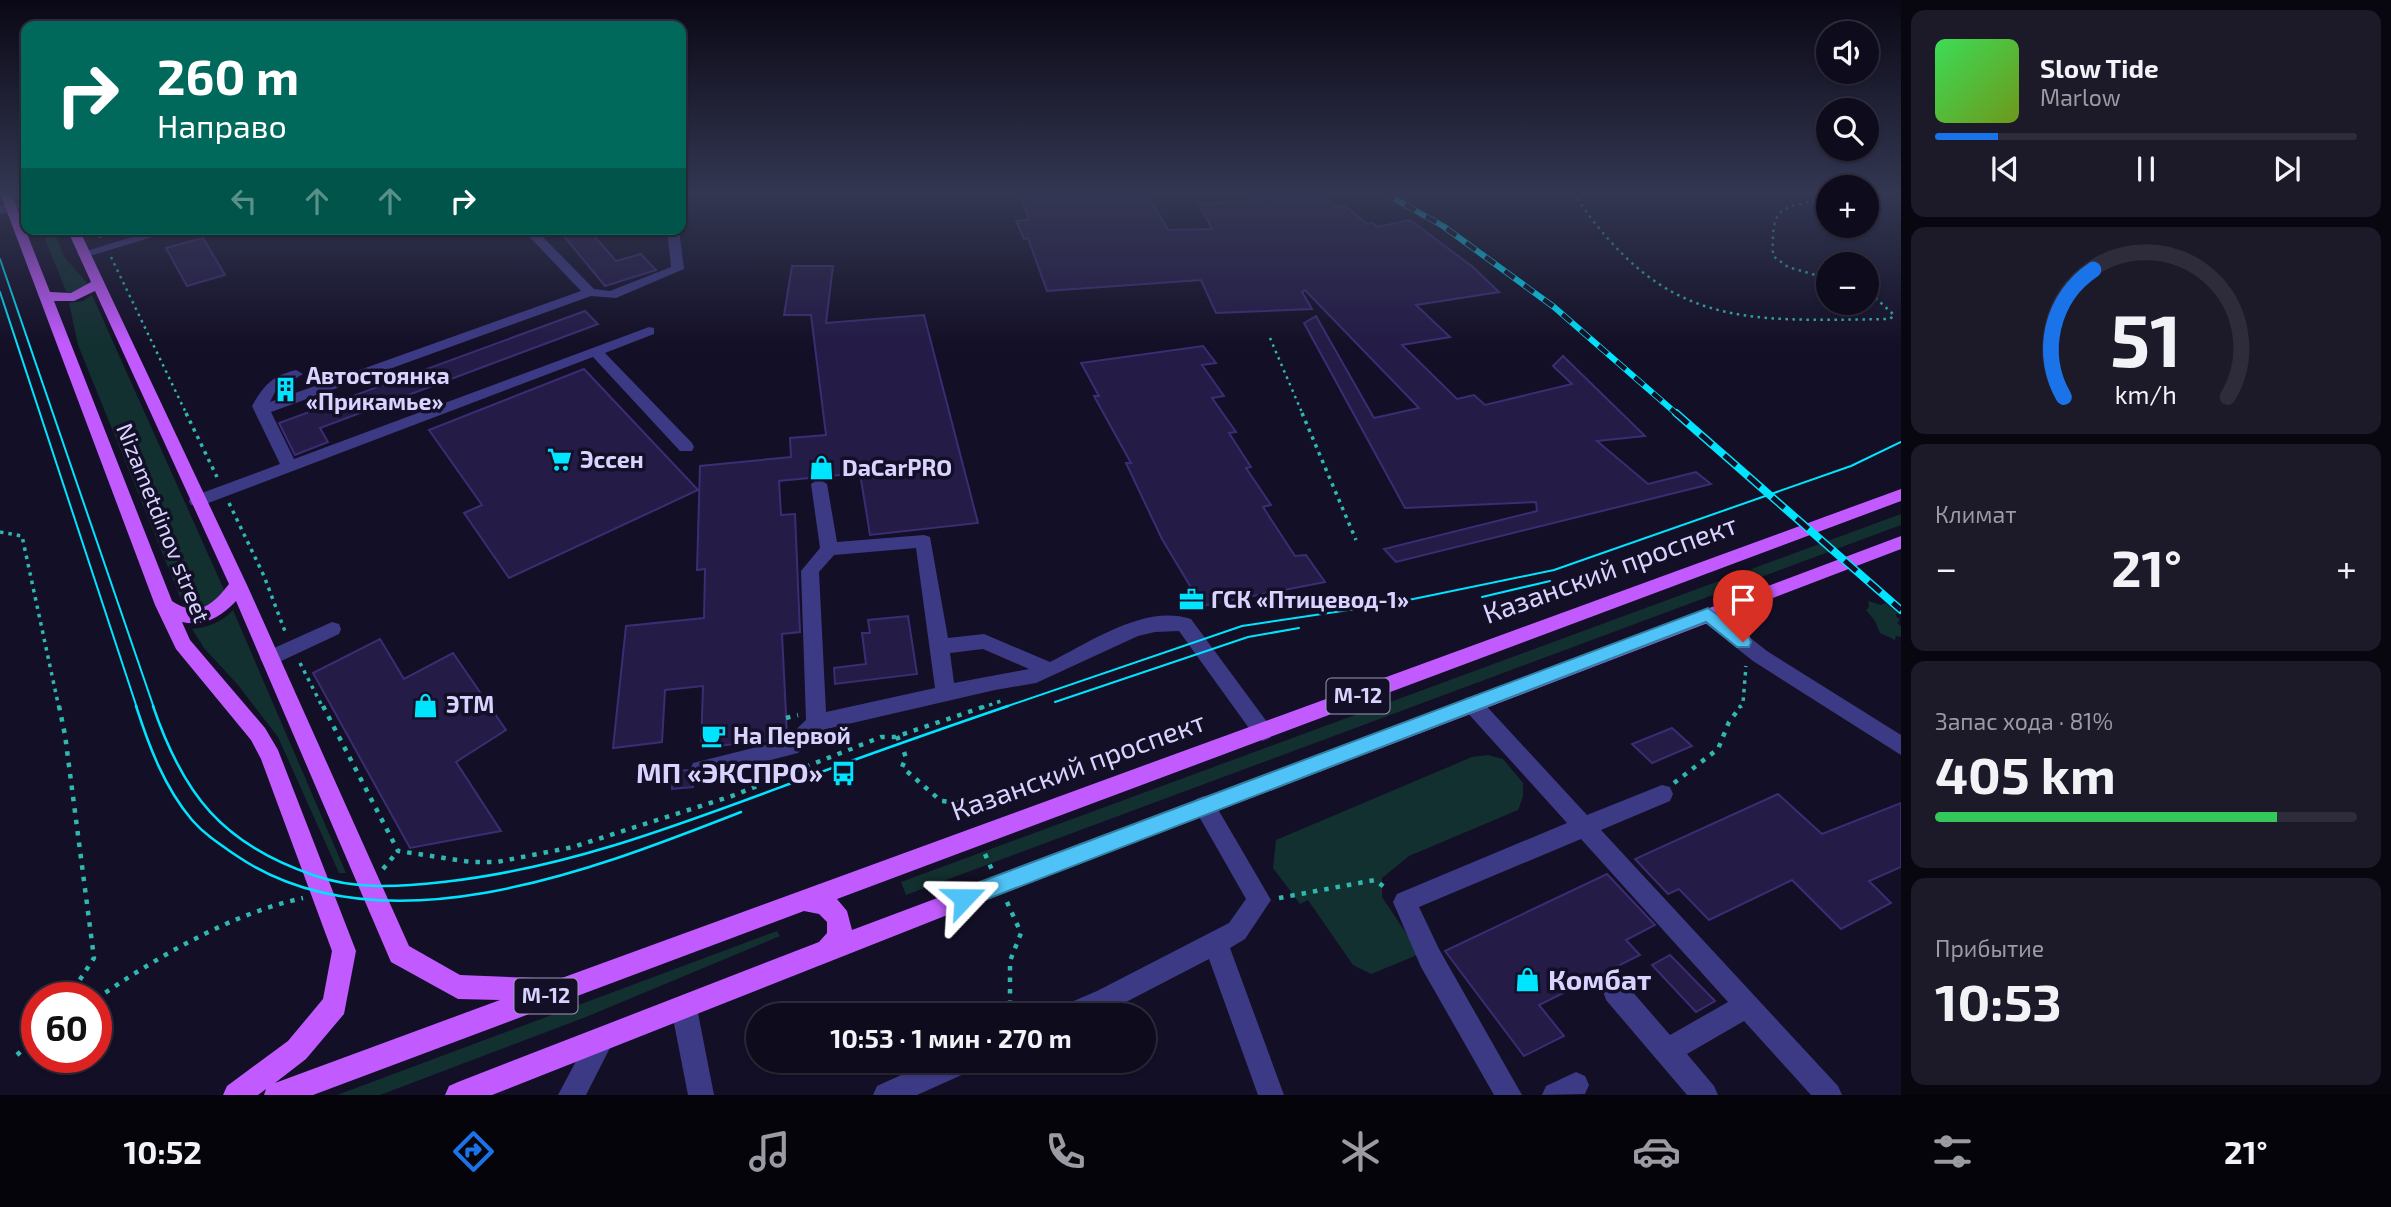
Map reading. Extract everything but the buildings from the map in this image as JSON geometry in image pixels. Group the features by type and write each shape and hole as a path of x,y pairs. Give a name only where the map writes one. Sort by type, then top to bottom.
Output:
{"main road":[{"name":"Nizametdinov street","path":"22,244 46,295 164,604 183,644 258,734 271,756 344,951 335,1005 297,1050 236,1095"},
{"name":"Nizametdinov street","path":"79,244 238,585 400,954 458,987 565,989"},
{"path":"46,295 55,299 82,295 98,282"},
{"name":"Казанский проспект","path":"277,1095 1901,495"},
{"name":"М-12","path":"458,1095 1204,806 1901,542"},
{"path":"164,604 177,616 194,618 209,614 226,604 238,585"},
{"path":"803,901 819,901 836,912 840,924 839,937 825,953"}],"street":[{"path":"83,254 118,244"},
{"path":"543,244 590,292"},
{"path":"262,410 348,387 403,359 590,292 611,295 678,269 675,244"},
{"path":"552,306 563,317"},
{"path":"488,329 497,341"},
{"path":"197,501 289,466 330,458 649,331"},
{"path":"596,351 686,447"},
{"path":"403,359 412,372"},
{"path":"289,466 260,406 270,387 296,374"},
{"path":"819,484 829,549"},
{"path":"816,723 810,571 829,549 924,541 946,693"},
{"path":"1708,615 1760,656 1901,746"},
{"path":"701,769 791,747 816,723 995,682 1009,682 1050,670 1126,633 1154,624 1184,624 1262,732"},
{"path":"270,658 332,629"},
{"path":"939,647 984,641 1050,670"},
{"path":"1472,704 1829,1095"},
{"path":"1510,1095 1430,958 1405,902 1662,794"},
{"path":"1099,1003 1237,931 1259,900 1204,806"},
{"path":"1214,941 1271,1095"},
{"path":"1615,991 1706,1095"},
{"path":"1667,1051 1747,1005"},
{"path":"684,1008 701,1095"},
{"path":"571,1095 601,1040"},
{"path":"886,1095 936,1073"}],"path":[{"path":"104,244 264,576 293,648 398,851"},
{"path":"1611,244 1633,267 1692,303 1711,309 1768,319 1890,319 1894,315 1879,301"},
{"path":"1773,244 1773,256 1788,267 1816,275"},
{"path":"1270,338 1356,540"},
{"path":"0,533 22,536 65,735 94,958 78,982"},
{"path":"1662,794 1718,749 1729,722 1743,703 1744,667 1760,656"},
{"path":"398,851 471,862 497,862 573,847 732,796 881,737 897,736 1004,700"},
{"path":"897,736 900,743"},
{"path":"904,752 906,758 902,767 929,792 941,801 961,803"},
{"path":"368,886 398,851"},
{"path":"1259,900 1300,897 1347,883 1375,880 1405,902"},
{"path":"112,988 151,961 271,905 321,894"},
{"path":"1010,1003 1010,961 1021,933"},
{"path":"17,1055 21,1051"}],"green space":[{"path":"47,244 59,244 65,258 89,285 72,293 66,291"},
{"path":"92,295 225,592 202,608 185,609 78,345 69,303 83,301"},
{"path":"1901,514 1901,525 906,895 901,882"},
{"path":"1868,601 1881,605 1885,603 1897,612 1901,637 1896,636 1895,640 1880,633 1866,610 1869,607"},
{"path":"233,610 346,873 339,873 278,737 238,685 204,648 192,629 215,623"},
{"path":"1488,755 1503,759 1523,783 1523,797 1518,810 1409,856 1382,878 1382,897 1420,954 1371,974 1353,965 1308,900 1300,904 1273,868 1276,840 1472,757"},
{"path":"777,931 780,936 586,1017 380,1095 337,1095"}],"tram line":[{"path":"0,259 154,708"},
{"path":"0,292 137,708"},
{"path":"1002,708 1242,626 1389,604 1554,570 1851,466 1901,442"},
{"path":"1482,597 1550,581"},
{"path":"1055,702 1248,637 1299,628"},
{"path":"136,706 152,751 173,794 192,820 213,840 237,856 294,885 356,898 422,900 489,892 556,877 621,857 741,812"},
{"path":"153,706 178,765 193,790 210,812 230,831 254,848 313,875 345,883 377,886 427,884 491,875 537,866 629,841 1008,706"}],"railway":[{"path":"1468,244 1554,307 1678,415"},
{"path":"1676,413 1901,610"}],"place":[{"name":"Автостоянка «Прикамье»","path":"286,389"},
{"name":"Эссен","path":"560,460"},
{"name":"DaCarPRO","path":"822,468"},
{"name":"ГСК «Птицевод-1»","path":"1191,600"},
{"name":"ЭТМ","path":"426,705"},
{"name":"На Первой","path":"713,736"},
{"name":"МП «ЭКСПРО»","path":"843,773"},
{"name":"Комбат","path":"1528,980"}],"route":[{"path":"964,898 1708,615 1743,642"}]}
